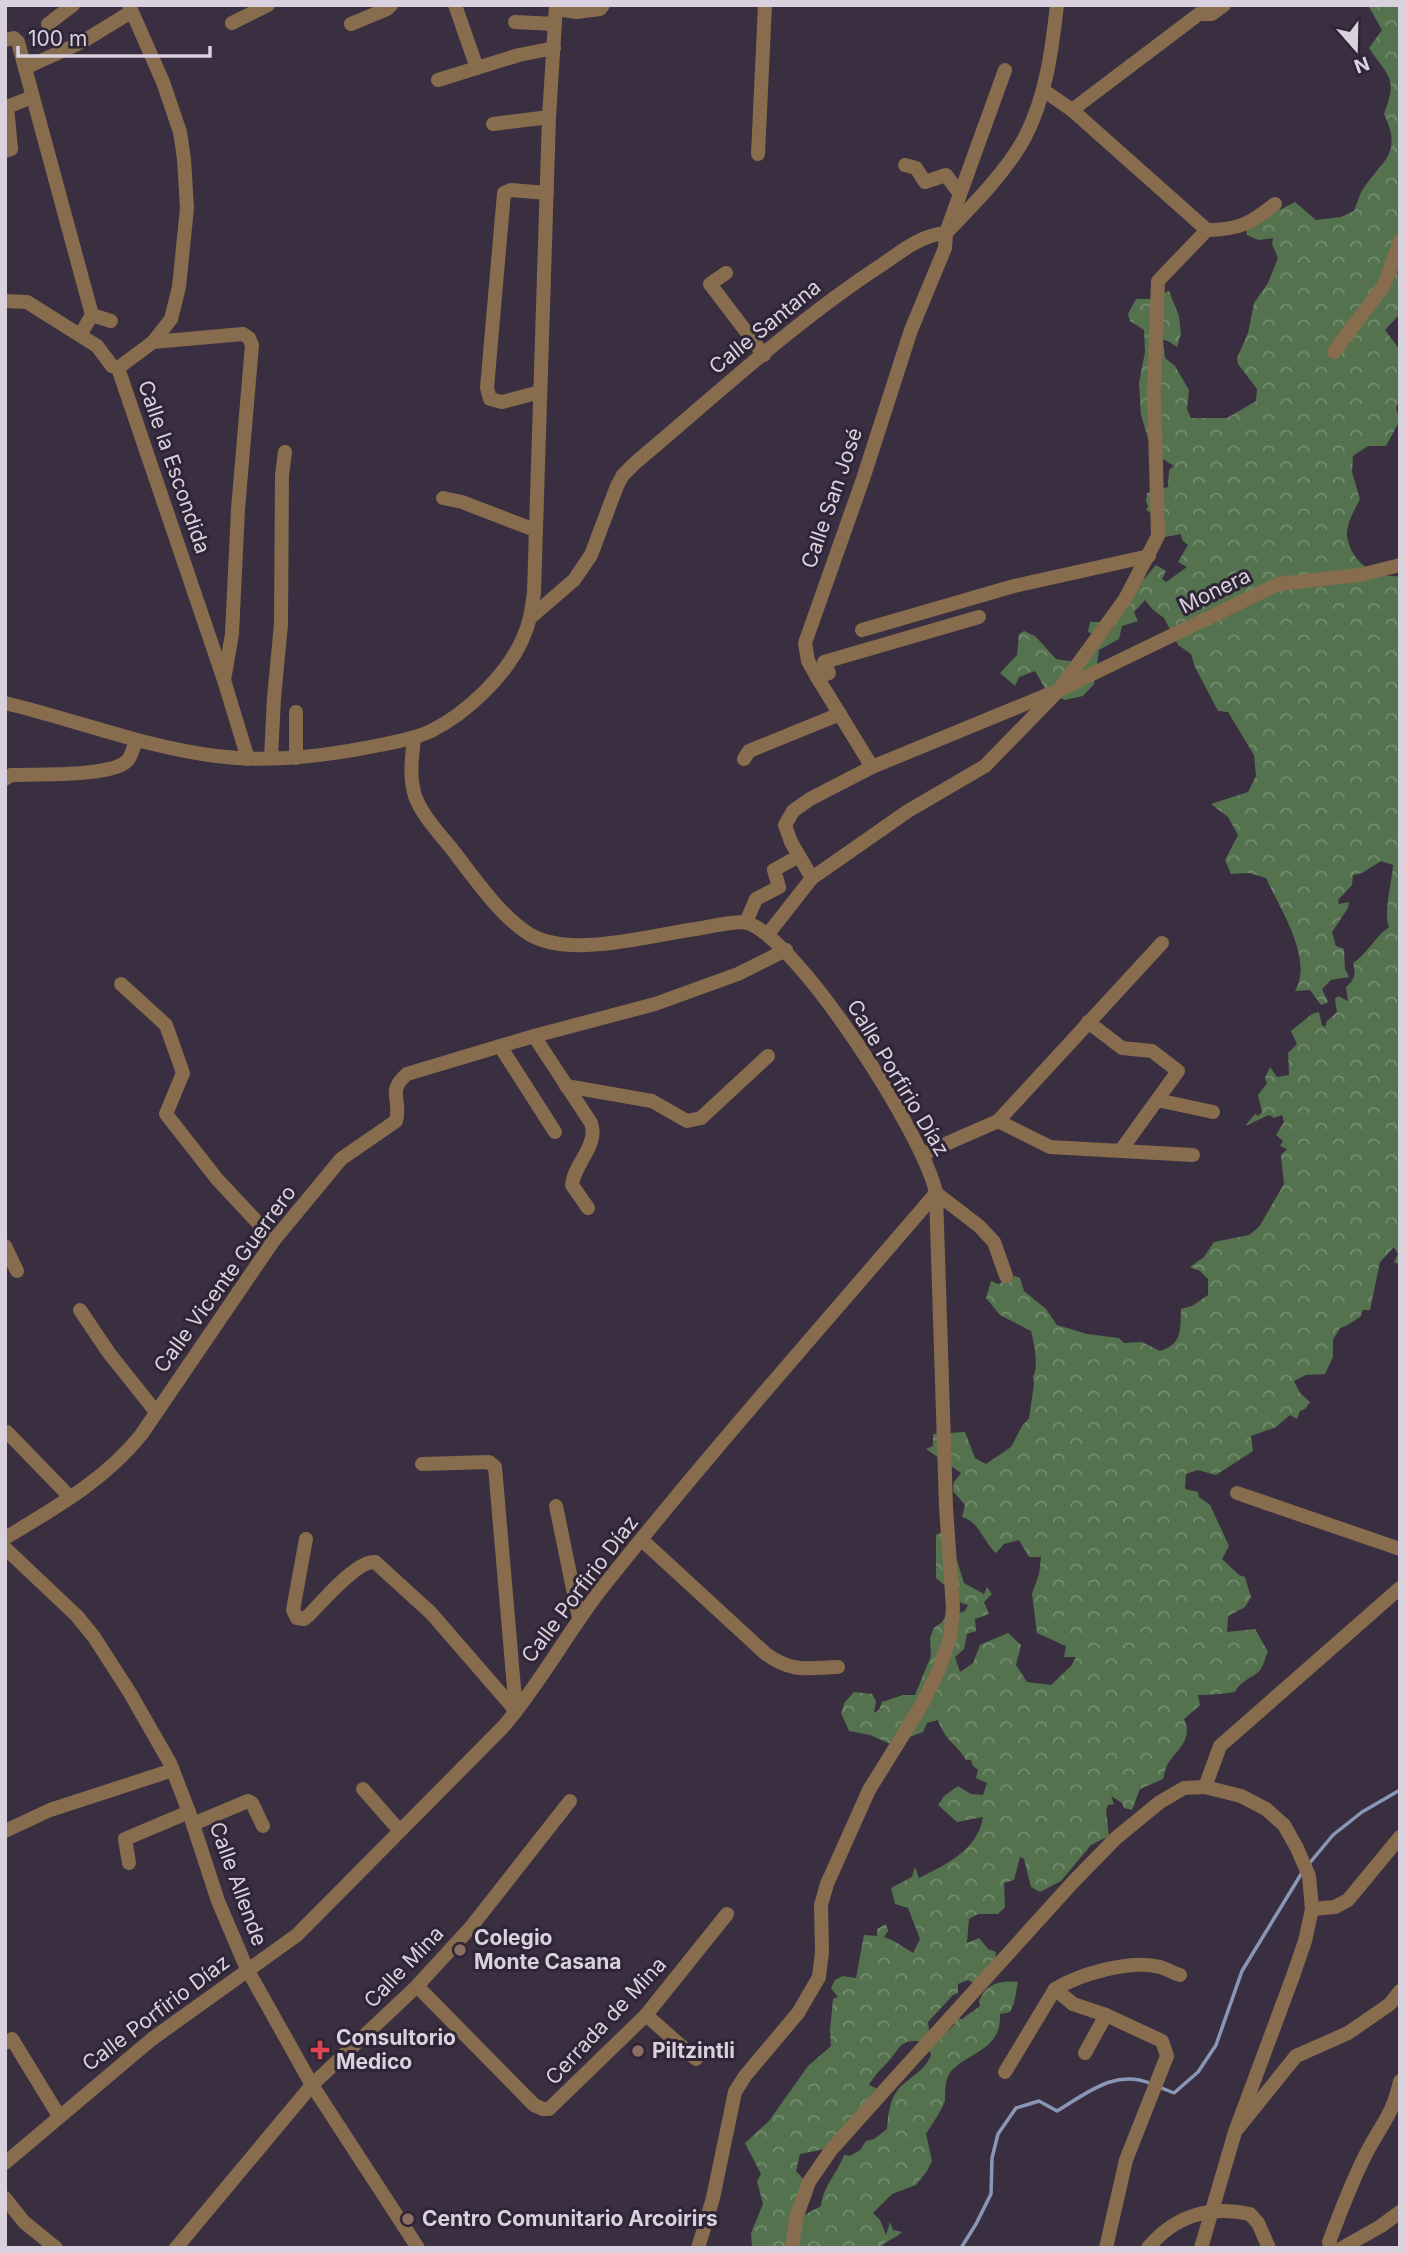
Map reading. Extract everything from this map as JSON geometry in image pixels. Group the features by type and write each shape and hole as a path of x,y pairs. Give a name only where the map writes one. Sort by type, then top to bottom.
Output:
{"street":[{"path":"48,24 73,5"},
{"path":"232,23 268,5"},
{"path":"351,24 391,5"},
{"path":"455,5 477,68"},
{"path":"515,22 556,13 600,9 603,5"},
{"path":"758,155 765,5"},
{"name":"Calle Santana","path":"531,617 574,580 591,555 623,475 849,286 918,240 932,234 946,233 986,190 1025,137 1043,90 1057,5"},
{"path":"1072,110 1199,14 1212,14 1224,5"},
{"path":"25,68 82,42 130,8"},
{"name":"Calle la Escondida","path":"130,8 163,82 180,132 187,208 179,287 171,319 153,342 118,368 224,680 248,759"},
{"path":"5,703 136,741 216,756 248,759 296,758 414,738 433,730 467,708 514,656 531,617 534,592 549,117 556,13"},
{"path":"5,40 14,38 18,43 92,315 79,335"},
{"path":"438,80 519,55 554,48"},
{"name":"Calle San José","path":"872,767 808,661 805,643 807,631 863,479 911,330 945,248 946,233 1005,70"},
{"path":"1043,90 1072,110 1207,230 1229,230 1253,222 1275,204"},
{"path":"5,151 11,149 12,142 7,107 32,97"},
{"path":"493,124 549,117"},
{"path":"905,165 916,168 925,183 946,175 960,194"},
{"path":"540,392 502,402 490,399 487,388 504,192 511,190 547,193"},
{"path":"768,934 812,878 908,811 985,766 1059,690 1125,599 1158,536 1154,392 1158,281 1207,230"},
{"path":"1334,352 1384,285 1400,241"},
{"path":"726,273 710,284 764,355"},
{"path":"5,302 27,302 97,346 111,366 118,368"},
{"path":"92,315 111,321"},
{"path":"153,342 243,334 249,338 251,345 238,509 232,634 224,680"},
{"path":"271,758 282,624 282,475 285,452"},
{"path":"443,498 462,502 535,530"},
{"path":"862,630 1014,586 1149,556"},
{"name":"Monera","path":"799,856 785,825 793,811 810,799 872,767 1059,690 1278,584 1360,575 1400,565"},
{"path":"817,677 829,673 824,662 979,617"},
{"path":"296,712 296,758"},
{"path":"744,759 750,751 840,714"},
{"path":"414,738 411,765 415,796 431,822 481,888 528,934 540,939 572,945 600,945 746,922 756,899 779,887 774,870 799,856 812,878"},
{"path":"5,779 11,775 94,772 116,768 130,759 136,741"},
{"name":"Calle Porfirio Díaz","path":"5,2162 152,2039 297,1935 516,1712 579,1618 642,1540 936,1194 923,1154 881,1082 832,1007 786,950 768,934 746,922"},
{"path":"923,1154 998,1121 1162,943"},
{"name":"Calle Vicente Guerrero","path":"5,1538 106,1473 123,1458 274,1240 341,1159 396,1121 395,1090 407,1074 534,1035 655,1004 738,974 786,950"},
{"path":"121,984 166,1025 183,1073 166,1114 217,1179 274,1240"},
{"path":"1088,1022 1122,1048 1152,1051 1178,1071 1121,1150"},
{"path":"534,1035 594,1131 589,1148 572,1178 572,1185 587,1208"},
{"path":"500,1046 555,1132"},
{"path":"566,1086 652,1101 687,1121 701,1118 768,1056"},
{"path":"1157,1100 1213,1112"},
{"path":"998,1121 1050,1147 1193,1155"},
{"path":"936,1194 970,1218 994,1242 1006,1276"},
{"path":"698,2248 719,2173 735,2092 745,2076 798,2013 818,1977 822,1952 821,1905 827,1884 869,1790 921,1706 938,1672 950,1638 953,1608 946,1507 936,1194"},
{"path":"5,1246 17,1271"},
{"path":"79,1310 156,1412"},
{"path":"7,1432 70,1497"},
{"path":"422,1464 489,1462 495,1467 516,1712"},
{"path":"1237,1493 1400,1549"},
{"path":"556,1506 579,1618"},
{"path":"306,1539 293,1610 297,1618 304,1619 309,1615 359,1567 370,1561 375,1562 431,1613 516,1712"},
{"path":"642,1540 780,1664 793,1669 838,1667"},
{"name":"Calle Allende","path":"5,1548 77,1616 130,1693 173,1770 218,1901 247,1969 312,2085 418,2248"},
{"path":"1205,1787 1220,1746 1400,1588"},
{"path":"5,1831 50,1810 173,1770"},
{"path":"792,2248 796,2218 809,2182 831,2150 891,2082 1116,1838 1160,1802 1184,1788 1205,1787 1241,1796 1266,1809 1284,1825 1310,1876 1312,1909 1293,1976 1235,2132 1201,2248"},
{"path":"363,1790 399,1830"},
{"path":"129,1863 125,1839 248,1801 252,1803 263,1826"},
{"name":"Calle Mina","path":"176,2248 312,2085 416,1986 485,1910 570,1801"},
{"path":"1312,1909 1335,1907 1348,1900 1400,1836"},
{"name":"Cerrada de Mina","path":"416,1986 534,2105 542,2109 555,2105 646,2015 727,1914"},
{"path":"1005,2072 1055,1989 1072,1979 1143,1964 1180,1975"},
{"path":"1055,1989 1073,2004 1106,2015 1161,2041 1167,2056 1126,2160 1106,2248"},
{"path":"1235,2132 1296,2056 1348,2033 1390,2004 1400,1991"},
{"path":"646,2015 696,2059"},
{"path":"1085,2053 1106,2015"},
{"path":"5,2043 12,2039 59,2116"},
{"path":"1332,2248 1329,2242 1350,2186 1368,2149 1390,2116 1400,2081"},
{"path":"5,2198 24,2222 56,2248"},
{"path":"1148,2248 1160,2233 1175,2222 1213,2210 1250,2214 1258,2222 1269,2248"},
{"path":"1342,2248 1400,2213"}],"green space":[{"path":"1368,5 1400,5 1400,314 1385,330 1400,350 1400,398 1396,408 1400,420 1386,446 1368,446 1353,456 1352,472 1360,499 1349,522 1347,536 1353,554 1366,567 1382,574 1400,576 1400,1262 1394,1262 1398,1254 1394,1247 1380,1262 1370,1310 1363,1310 1360,1317 1340,1328 1333,1340 1333,1357 1325,1374 1306,1375 1294,1381 1300,1393 1310,1402 1300,1411 1297,1419 1290,1415 1276,1427 1251,1436 1253,1451 1216,1475 1198,1470 1186,1474 1185,1489 1198,1492 1199,1497 1210,1505 1229,1546 1222,1559 1239,1575 1245,1577 1251,1597 1245,1607 1228,1616 1227,1632 1255,1629 1268,1652 1261,1669 1242,1683 1235,1692 1198,1695 1200,1705 1184,1719 1186,1737 1168,1764 1163,1779 1140,1789 1132,1810 1124,1808 1122,1803 1111,1796 1114,1804 1108,1805 1106,1810 1109,1836 1091,1845 1061,1881 1040,1892 1031,1887 1024,1859 1020,1857 1014,1880 1004,1883 1005,1907 998,1914 978,1914 969,1919 967,1943 979,1938 988,1949 996,1952 995,1961 973,1983 968,1980 958,1984 958,1993 928,2022 930,2036 925,2042 910,2041 902,2045 875,2076 869,2085 878,2089 845,2145 800,2154 796,2171 806,2182 799,2218 821,2206 824,2192 844,2155 850,2156 860,2150 866,2141 874,2139 887,2129 894,2095 928,2061 931,2055 930,2042 955,2024 949,2021 948,2017 962,2019 980,2006 982,1995 994,1984 1018,1982 1010,2012 1000,2014 999,2025 991,2042 948,2075 944,2103 926,2134 932,2161 927,2171 916,2185 892,2194 873,2213 880,2220 886,2235 890,2222 893,2230 902,2232 880,2248 752,2248 751,2233 763,2204 757,2181 761,2174 745,2143 769,2121 808,2066 831,2046 833,1999 838,1997 831,1988 835,1980 843,1976 856,1978 864,1935 877,1936 877,1929 886,1924 888,1931 884,1937 913,1953 920,1939 908,1908 895,1904 891,1888 912,1877 915,1867 919,1878 959,1855 975,1839 980,1829 983,1817 957,1822 938,1805 944,1796 958,1786 971,1794 983,1795 987,1783 976,1778 978,1770 947,1737 938,1720 927,1723 923,1732 891,1744 870,1735 849,1731 841,1713 845,1702 854,1692 872,1694 876,1701 874,1713 879,1710 882,1702 903,1695 915,1695 931,1656 930,1638 934,1628 945,1617 965,1611 968,1605 956,1601 949,1589 936,1578 936,1535 943,1532 952,1545 964,1583 984,1594 987,1587 992,1594 984,1602 989,1614 975,1619 976,1631 967,1634 964,1649 955,1657 960,1672 973,1663 980,1645 1008,1633 1021,1645 1016,1665 1027,1682 1051,1685 1071,1666 1076,1657 1064,1657 1066,1646 1037,1633 1032,1594 1041,1557 1029,1557 1019,1540 1004,1544 996,1553 973,1523 962,1517 965,1505 953,1491 954,1482 961,1473 926,1449 933,1446 933,1434 965,1432 975,1458 986,1464 1011,1447 1029,1418 1036,1361 1031,1331 1000,1315 986,1298 991,1281 998,1284 1015,1276 1020,1278 1024,1291 1046,1309 1057,1325 1087,1334 1119,1338 1124,1343 1142,1342 1160,1351 1173,1344 1179,1335 1181,1309 1192,1306 1208,1295 1208,1279 1200,1271 1190,1267 1204,1257 1214,1242 1249,1235 1259,1227 1284,1184 1281,1155 1287,1149 1280,1146 1283,1141 1276,1135 1284,1122 1282,1115 1274,1118 1269,1115 1245,1126 1255,1114 1258,1116 1262,1112 1258,1095 1267,1083 1265,1078 1270,1067 1277,1077 1289,1075 1288,1053 1297,1044 1291,1031 1312,1014 1319,1012 1325,1027 1327,1021 1337,1012 1335,999 1338,996 1348,1001 1346,987 1354,976 1353,963 1389,927 1387,906 1393,865 1381,861 1362,873 1353,875 1352,885 1338,900 1339,904 1349,902 1332,932 1336,946 1344,949 1345,969 1349,977 1331,980 1322,989 1328,1002 1321,1005 1310,990 1295,991 1300,978 1300,964 1293,934 1266,878 1249,873 1231,874 1225,860 1238,835 1228,817 1211,804 1248,792 1256,776 1254,755 1228,712 1218,711 1191,654 1178,645 1164,618 1145,600 1134,612 1138,621 1122,626 1119,639 1099,650 1094,684 1083,696 1065,700 1047,692 1035,671 1019,677 1015,686 1000,673 1017,655 1019,634 1024,631 1035,636 1056,659 1075,662 1093,634 1088,632 1090,622 1102,622 1123,590 1145,578 1156,565 1166,571 1162,579 1166,582 1187,567 1178,562 1188,545 1182,540 1181,534 1165,537 1156,518 1146,510 1147,493 1168,487 1169,470 1174,466 1158,456 1150,445 1141,415 1139,383 1145,352 1144,330 1130,321 1128,314 1136,299 1149,299 1169,291 1179,316 1181,334 1177,347 1163,340 1165,358 1175,366 1189,390 1187,409 1191,418 1227,418 1256,401 1257,389 1238,364 1237,358 1248,333 1254,303 1268,283 1278,258 1272,244 1273,238 1258,240 1247,235 1246,230 1254,223 1295,202 1316,220 1341,217 1354,211 1362,191 1383,163 1391,147 1392,138 1384,114 1391,85 1386,72 1369,48 1382,30"}],"waterway":[{"path":"1308,1865 1333,1835 1362,1812 1400,1790"},
{"path":"1159,2087 1174,2093 1198,2072 1216,2045 1242,1971 1303,1871"},
{"path":"961,2248 991,2194 992,2158 998,2134 1016,2108 1039,2101 1057,2111 1091,2090 1114,2081 1139,2080 1152,2084"}],"place":[{"name":"Colegio Monte Casana","path":"460,1950"},
{"name":"Consultorio Medico","path":"320,2050"},
{"name":"Piltzintli","path":"638,2051"},
{"name":"Centro Comunitario Arcoirirs","path":"408,2219"}]}
